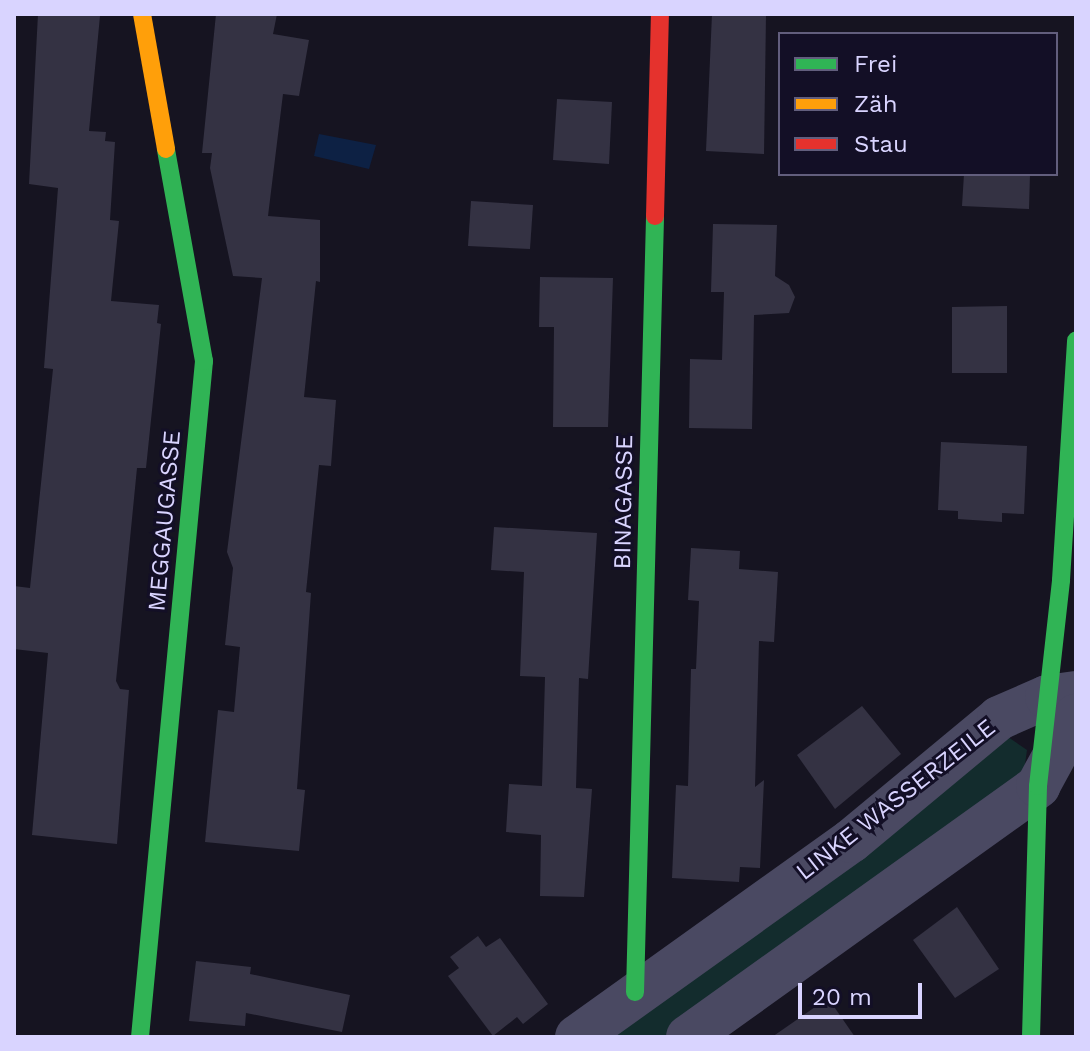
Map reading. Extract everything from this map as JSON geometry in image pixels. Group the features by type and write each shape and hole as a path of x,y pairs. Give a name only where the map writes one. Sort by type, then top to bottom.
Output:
{"street":[{"name":"MEGGAUGASSE","path":"140,1037 204,361 142,14"},
{"name":"BINAGASSE","path":"635,992 660,14"},
{"path":"1031,1037 1038,786 1066,702 1061,580 1076,340"},
{"name":"LINKE WASSERZEILE","path":"577,1037 635,992 851,841 999,718 1066,702"},
{"path":"688,1037 1038,786"}],"green space":[{"path":"1008,737 1027,750 1023,778 663,1037 601,1037"}],"water":[{"path":"319,134 376,145 369,169 314,156"}],"building":[{"path":"38,14 100,16 89,131 106,132 105,141 115,142 110,220 119,221 111,301 159,305 157,323 161,324 146,468 137,468 116,681 120,689 129,690 117,844 32,835 48,653 14,649 14,586 30,588 53,369 44,368 58,188 29,184"},
{"path":"216,14 277,14 273,34 309,40 299,96 283,94 268,216 320,220 320,282 316,281 304,397 336,400 331,466 319,465 306,592 311,593 297,789 305,790 299,851 205,842 218,710 234,712 240,647 225,645 233,568 227,552 262,278 233,276 210,168 212,153 202,153"},
{"path":"712,14 766,14 764,154 706,151"},
{"path":"557,99 612,102 609,164 553,160"},
{"path":"964,176 1030,176 1029,209 962,206"},
{"path":"471,201 533,205 530,249 468,246"},
{"path":"713,224 777,225 775,276 789,285 795,297 789,313 754,315 752,429 689,428 690,359 722,360 724,292 711,292"},
{"path":"540,277 613,278 608,427 553,427 554,327 539,327"},
{"path":"1007,306 1007,373 952,373 952,307"},
{"path":"941,442 1027,446 1024,514 1002,513 1002,522 958,519 958,511 938,510"},
{"path":"494,527 597,533 588,679 579,678 576,788 592,789 584,897 540,896 541,835 506,832 509,784 542,786 545,677 520,676 524,572 491,570"},
{"path":"691,548 740,551 739,569 778,572 774,642 759,641 755,787 764,780 760,868 740,867 739,882 672,878 676,785 688,786 691,669 696,669 699,601 688,600"},
{"path":"862,706 901,754 835,809 797,755"},
{"path":"957,907 999,969 955,998 913,940"},
{"path":"478,936 486,947 500,938 548,1004 523,1024 517,1017 493,1036 448,976 459,968 450,957"},
{"path":"196,961 251,967 250,974 350,995 342,1032 246,1013 245,1026 189,1021"},
{"path":"828,998 855,1037 772,1037"}],"traffic: fast":[{"path":"140,1037 204,361 166,149"},
{"path":"635,992 655,216"},
{"path":"1031,1037 1038,786 1061,580 1076,340"}],"traffic: slow":[{"path":"142,14 166,149"}],"traffic: jam":[{"path":"655,216 660,14"}]}
